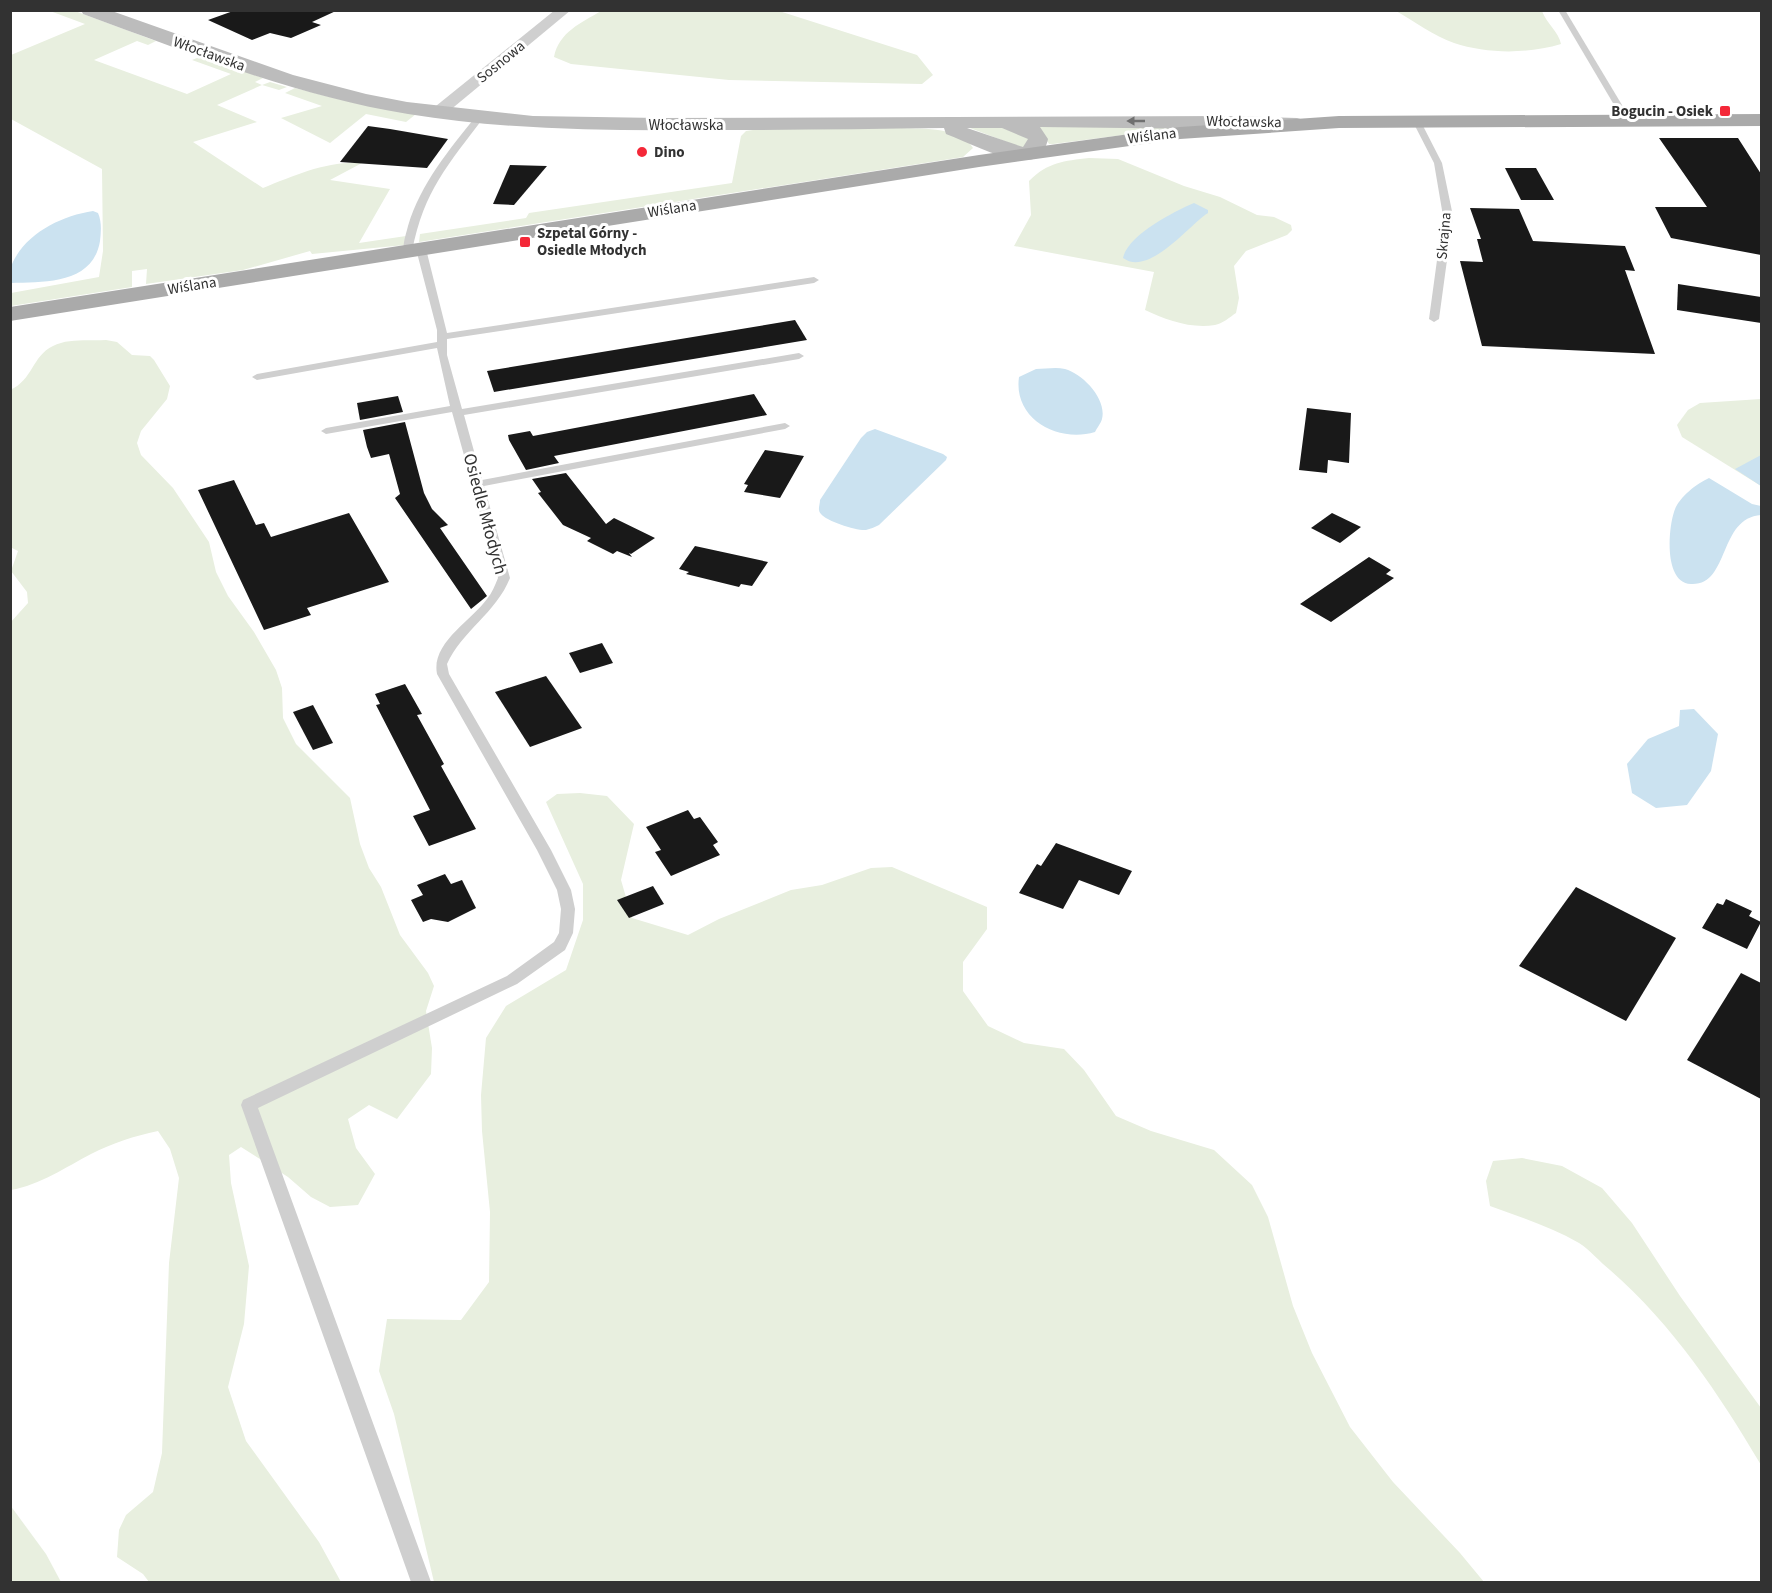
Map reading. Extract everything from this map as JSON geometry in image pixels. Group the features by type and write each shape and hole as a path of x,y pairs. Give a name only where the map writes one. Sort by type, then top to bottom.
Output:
{"main road":[{"name":"Włocławska","path":"90,10 305,86 378,104 437,113 590,125 1197,121 1299,124"},
{"name":"Wiślana","path":"10,314 414,250 980,151 1027,154 1180,133 1299,124 1761,120"},
{"path":"1005,122 1037,136 1036,147 1027,154"},
{"path":"906,124 950,129 980,151"}],"street":[{"name":"Sosnowa","path":"437,113 564,10"}],"lane":[{"path":"1562,10 1627,120"},
{"path":"414,250 420,201 430,182 480,117"},
{"name":"Skrajna","path":"1418,122 1438,163 1448,216 1434,319"},
{"name":"Osiedle Młodych","path":"414,250 442,340 457,410 504,578 498,593 450,646 441,664 443,674 544,850 564,890 568,909 566,933 560,946 512,980 249,1105 421,1582"},
{"path":"257,377 442,340 814,280"},
{"path":"326,431 799,356"},
{"path":"478,484 784,426"}],"green space":[{"path":"50,11 75,11 156,41 148,45 137,41 94,60 187,94 231,74 192,60 202,56 263,78 255,82 262,85 217,105 257,122 193,142 263,188 324,167 362,163 330,180 390,189 359,243 406,236 405,245 312,254 310,251 243,270 146,284 147,269 132,271 132,287 11,306 11,293 99,277 103,251 102,169 11,119 11,55 85,24"},
{"path":"601,11 779,11 917,55 933,75 922,84 729,80 571,64 554,57 561,41 572,29"},
{"path":"1396,11 1542,11 1558,35 1561,44 1521,51 1494,51 1467,47 1439,36"},
{"path":"270,82 287,87 279,90 262,85"},
{"path":"295,88 416,114 406,122 366,114 330,143 281,118 322,106 285,93"},
{"path":"1039,127 1166,127 1170,129 1049,144"},
{"path":"902,128 941,130 960,136 973,148 963,157 419,242 420,234 526,218 529,213 732,183 741,136 746,131"},
{"path":"970,128 1003,128 1031,139 1024,147 1020,147"},
{"path":"1089,158 1118,159 1184,186 1220,197 1257,215 1274,217 1291,225 1292,230 1287,235 1246,251 1234,266 1239,298 1236,313 1223,322 1206,326 1188,325 1170,320 1145,310 1154,272 1014,246 1031,215 1029,181 1050,166"},
{"path":"72,341 117,342 132,355 150,356 170,386 167,399 141,431 137,443 141,455 173,488 209,542 216,572 228,596 254,632 276,670 282,688 283,718 296,744 350,798 360,844 369,868 381,887 400,935 428,973 434,986 426,1011 432,1048 431,1074 397,1119 369,1105 348,1119 356,1148 375,1174 358,1205 330,1207 311,1197 288,1177 241,1147 229,1155 231,1183 249,1266 244,1324 228,1387 246,1441 319,1542 341,1582 149,1582 143,1574 117,1557 119,1530 126,1515 153,1492 162,1453 169,1263 179,1178 170,1149 158,1131 107,1146 42,1180 11,1190 10,623 28,603 27,592 11,571 18,551 10,547 10,390 18,386 46,350 53,346"},
{"path":"1761,399 1761,486 1682,437 1677,425 1688,410 1700,403"},
{"path":"580,793 607,796 634,824 621,880 632,918 688,935 719,919 791,890 822,885 871,868 892,867 987,907 987,929 963,962 963,991 988,1026 1024,1043 1064,1049 1084,1070 1116,1116 1151,1131 1214,1150 1252,1185 1268,1217 1293,1306 1312,1353 1350,1427 1393,1482 1484,1582 434,1582 394,1414 379,1371 387,1319 461,1320 489,1282 490,1212 481,1095 486,1038 506,1006 566,970 583,920 583,884 546,802 557,794"},
{"path":"1522,1158 1562,1166 1602,1188 1632,1223 1680,1296 1761,1408 1761,1465 1729,1412 1693,1362 1633,1291 1579,1243 1546,1227 1490,1206 1486,1181 1493,1161"},
{"path":"10,1505 46,1554 61,1582 11,1582"}],"water":[{"path":"1194,203 1208,210 1208,213 1168,247 1145,261 1133,262 1123,258 1133,241 1152,225"},
{"path":"93,211 99,216 100,241 96,255 88,266 66,278 11,283 12,264 18,253 35,235 69,217"},
{"path":"1036,369 1065,369 1079,376 1092,388 1103,411 1095,432 1081,435 1053,431 1031,416 1023,405 1019,392 1019,377"},
{"path":"875,429 943,454 947,457 946,460 879,525 862,530 829,520 819,511 820,500 861,438 867,432"},
{"path":"1761,455 1761,486 1735,469"},
{"path":"1709,478 1752,504 1761,506 1761,515 1747,519 1737,527 1712,574 1703,582 1691,584 1682,581 1672,566 1670,531 1674,512 1683,497"},
{"path":"1694,709 1718,734 1711,771 1687,805 1656,808 1632,793 1627,764 1648,739 1679,726 1680,710"}],"building":[{"path":"236,10 338,10 312,22 321,25 291,38 270,33 252,40 208,20"},
{"path":"368,126 448,139 427,168 340,162"},
{"path":"1659,138 1738,138 1761,174 1761,255 1671,238 1655,207 1707,207"},
{"path":"510,165 547,166 514,205 493,204"},
{"path":"1505,168 1536,168 1554,200 1521,200"},
{"path":"1470,208 1519,209 1533,241 1625,246 1635,271 1625,270 1655,354 1482,346 1460,261 1483,262 1477,239 1481,239"},
{"path":"1678,284 1761,297 1761,323 1677,310"},
{"path":"795,320 807,340 494,392 487,371"},
{"path":"754,394 767,415 554,456 559,463 526,470 508,435 530,431 533,436"},
{"path":"398,396 403,412 360,420 357,403"},
{"path":"1307,408 1351,413 1349,463 1328,460 1327,473 1299,470"},
{"path":"405,422 424,493 432,509 448,525 440,528 487,596 471,609 395,498 400,494 389,454 371,458 367,447 363,430"},
{"path":"765,450 804,456 780,498 744,492 748,485 744,484"},
{"path":"566,473 606,524 614,518 655,538 631,554 629,553 632,557 617,551 613,554 587,541 591,538 563,525 538,493 541,492 532,479"},
{"path":"234,480 256,525 264,523 271,537 349,513 389,582 307,608 311,615 264,630 198,490"},
{"path":"1332,513 1361,527 1340,543 1311,528"},
{"path":"695,546 768,562 752,586 741,584 739,587 686,574 689,572 679,569"},
{"path":"1369,557 1391,570 1386,574 1394,578 1331,622 1300,604"},
{"path":"602,643 613,663 580,673 569,653"},
{"path":"546,676 582,728 530,747 495,692"},
{"path":"405,684 422,714 417,715 444,764 441,766 476,829 429,846 413,816 430,810 376,705 380,704 375,694"},
{"path":"313,705 333,743 313,750 293,712"},
{"path":"688,810 694,819 700,817 718,842 713,845 720,855 671,876 655,852 661,850 646,827"},
{"path":"1056,843 1132,871 1119,895 1079,880 1063,909 1019,893 1037,864 1041,866"},
{"path":"445,874 451,884 462,880 476,908 448,922 431,919 423,922 411,900 423,895 417,885"},
{"path":"653,886 664,904 629,918 617,900"},
{"path":"1576,887 1676,938 1626,1021 1519,966"},
{"path":"1726,899 1752,911 1749,916 1761,922 1747,949 1702,928 1717,903 1723,905"},
{"path":"1741,973 1761,983 1761,1099 1687,1060"}],"place":[{"name":"Bogucin - Osiek","path":"1725,111"},
{"name":"Dino","path":"642,152"},
{"name":"Szpetal Górny - Osiedle Młodych","path":"525,242"}]}
